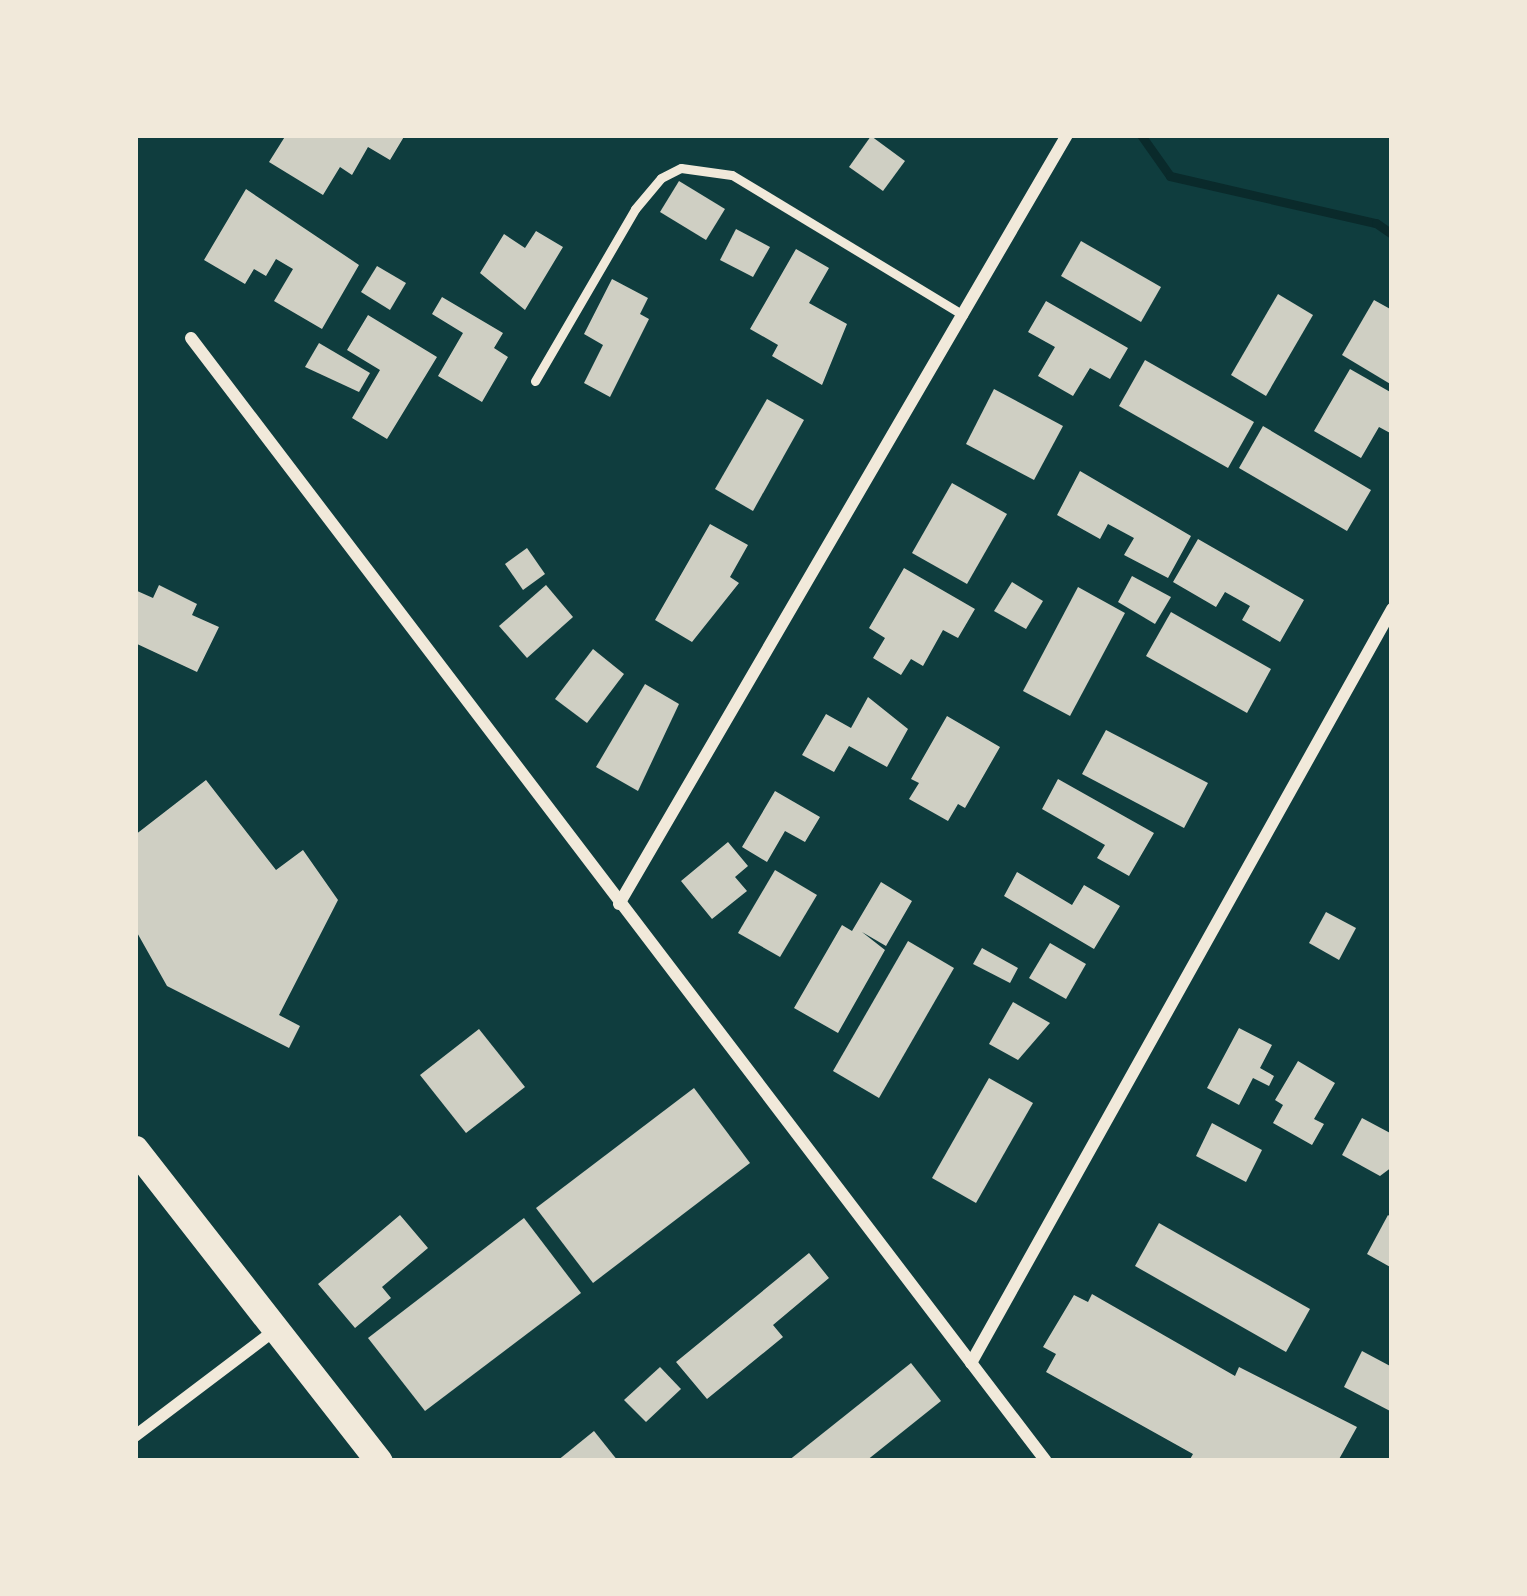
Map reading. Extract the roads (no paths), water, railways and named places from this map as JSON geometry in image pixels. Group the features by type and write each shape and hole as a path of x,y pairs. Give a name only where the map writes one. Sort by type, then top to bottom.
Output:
{"highway":[{"path":"135,1149 379,1461"}],"street":[{"path":"620,904 1066,135"},
{"path":"191,338 1046,1461"},
{"path":"971,1363 1392,609"},
{"path":"135,1436 276,1329"}],"lane":[{"path":"535,381 635,209 661,178 681,168 732,176 963,315"}],"waterway":[{"path":"1141,135 1170,176 1376,223 1392,234"}]}
